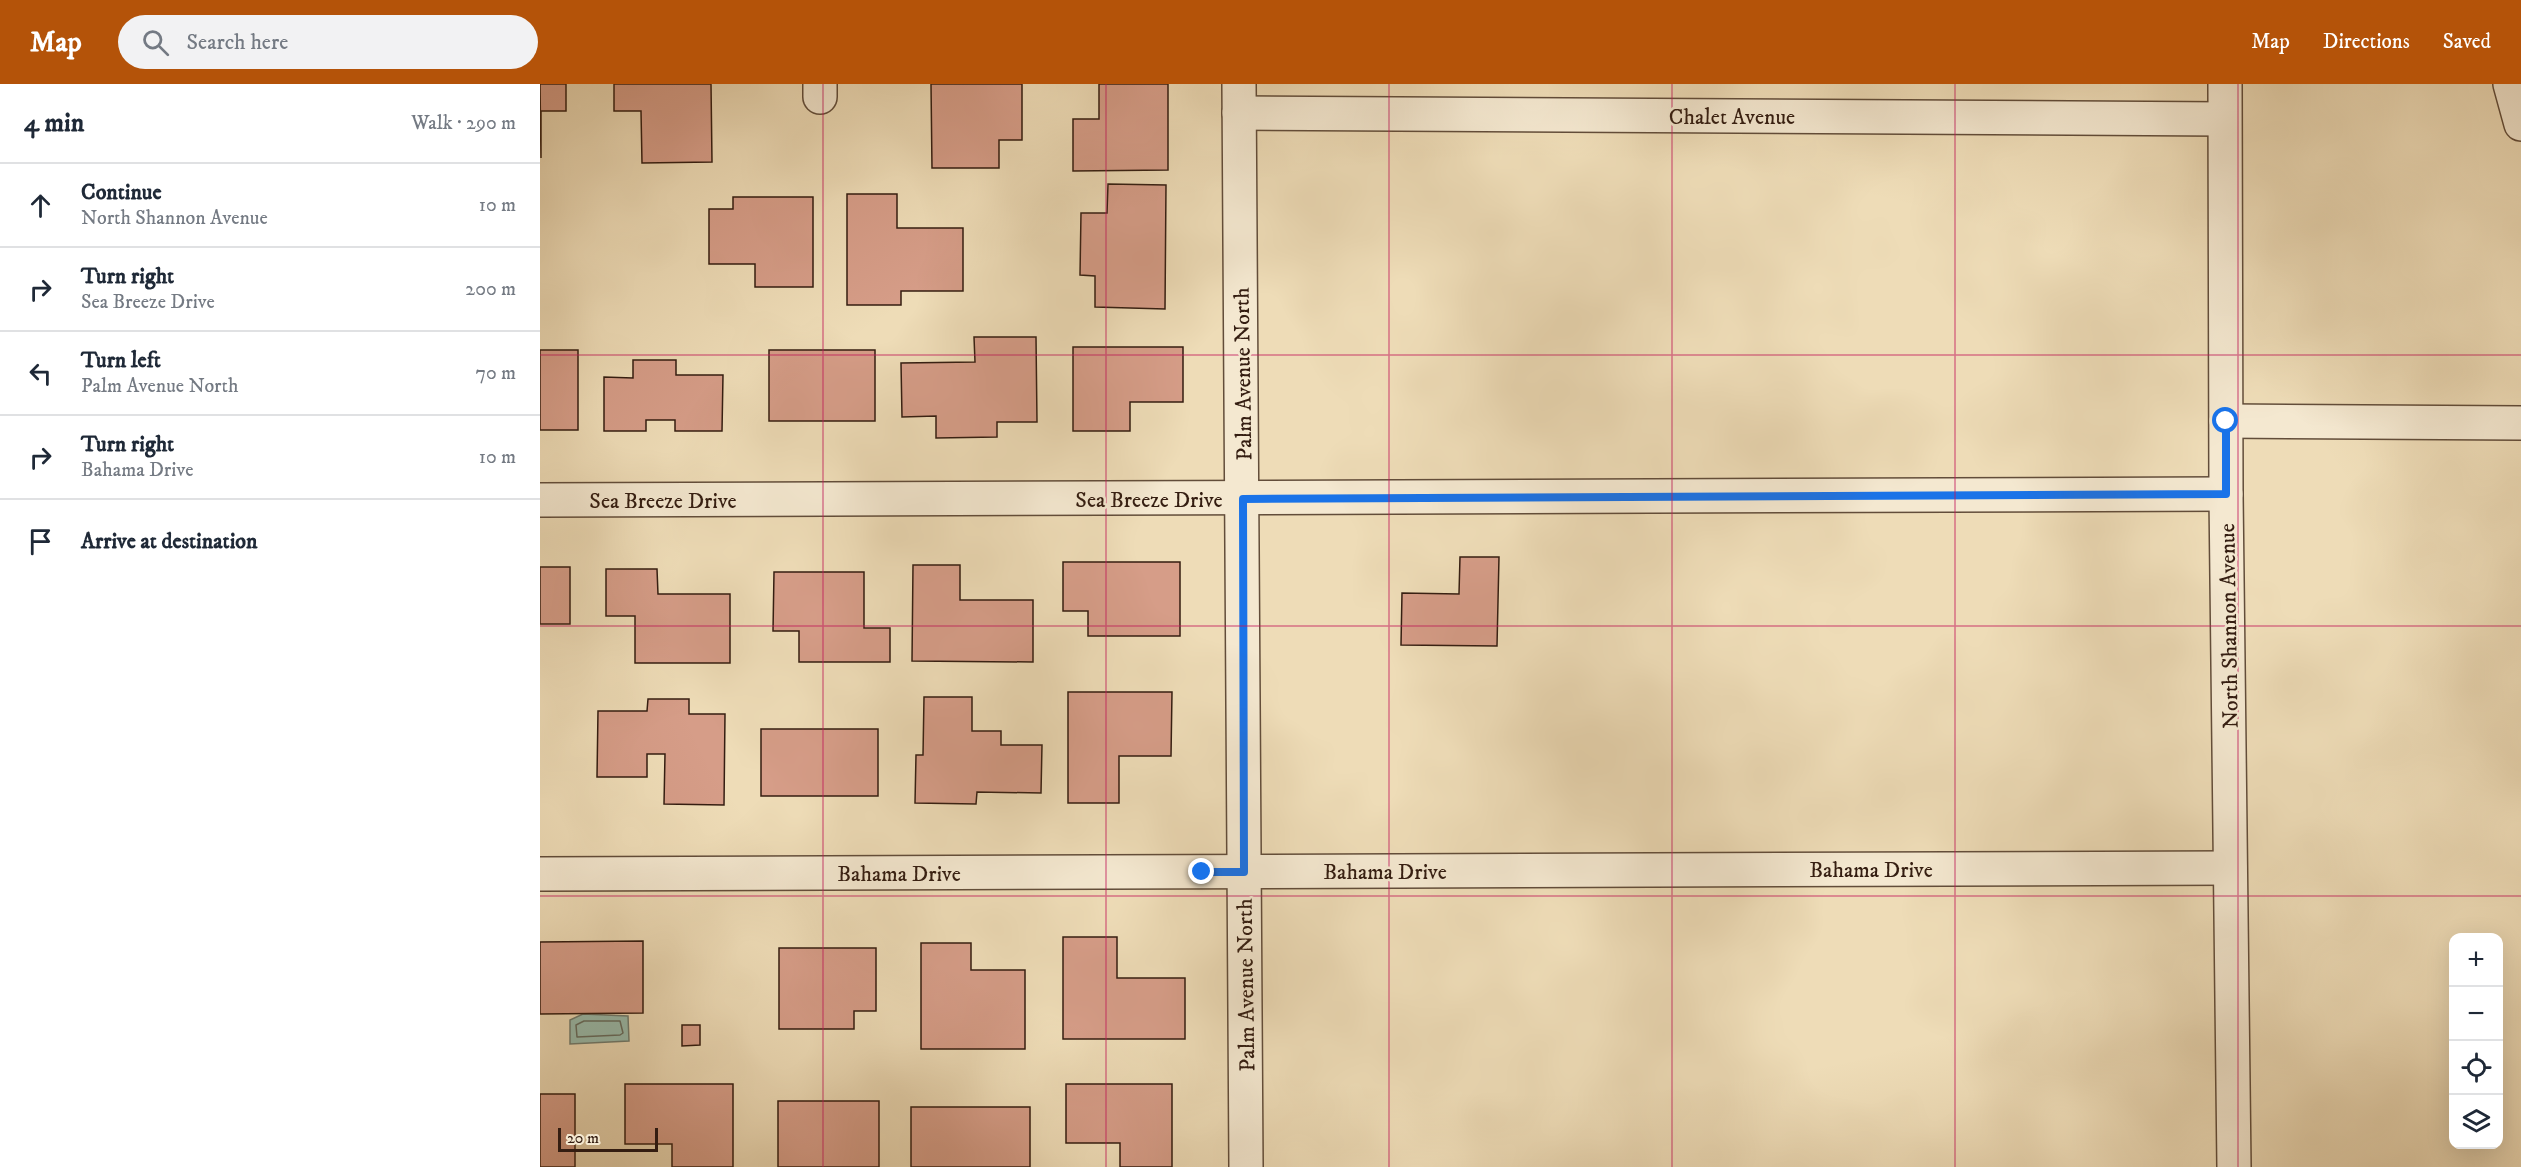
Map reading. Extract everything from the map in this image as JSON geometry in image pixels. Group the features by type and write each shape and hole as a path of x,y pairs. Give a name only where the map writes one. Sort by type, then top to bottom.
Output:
{"street":[{"name":"North Shannon Avenue","path":"2225,84 2226,494 2234,1167"},
{"path":"2510,84 2521,124"},
{"name":"Chalet Avenue","path":"1239,99 2224,119"},
{"name":"Palm Avenue North","path":"1239,99 1246,1167"},
{"path":"2226,421 2521,423"},
{"name":"Sea Breeze Drive","path":"540,500 2226,494"},
{"name":"Bahama Drive","path":"540,874 2230,868"}],"water":[{"path":"583,1014 628,1016 629,1041 570,1044 570,1020"}],"building":[{"path":"540,84 566,84 566,111 541,111 541,158"},
{"path":"614,84 711,84 712,162 642,163 641,111 614,111"},
{"path":"931,84 1022,84 1022,140 999,140 999,168 932,168"},
{"path":"1099,84 1168,84 1168,170 1073,171 1073,119 1099,119"},
{"path":"1108,184 1166,185 1165,309 1095,307 1095,276 1080,275 1081,213 1107,213"},
{"path":"847,194 897,194 897,228 963,228 963,291 901,291 901,305 847,305"},
{"path":"733,197 813,197 813,287 755,287 755,264 709,264 709,209 733,209"},
{"path":"974,337 1036,337 1037,422 997,422 997,437 936,438 936,416 902,417 901,363 975,362"},
{"path":"1073,347 1183,347 1183,402 1130,402 1130,431 1073,431"},
{"path":"540,350 578,350 578,430 540,430"},
{"path":"769,350 875,350 875,421 769,421"},
{"path":"633,360 676,360 676,375 723,375 722,431 675,431 675,420 646,420 646,431 604,431 604,377 633,378"},
{"path":"1460,557 1499,557 1497,646 1401,645 1402,593 1459,594"},
{"path":"1063,562 1180,562 1180,636 1088,636 1088,611 1063,611"},
{"path":"913,565 960,565 960,600 1033,600 1033,662 912,661"},
{"path":"540,567 570,567 570,624 540,624"},
{"path":"606,569 657,569 658,594 730,594 730,663 635,663 635,616 606,616"},
{"path":"774,572 864,572 864,628 890,628 890,662 799,662 799,631 773,631"},
{"path":"1068,692 1172,692 1171,756 1119,756 1119,803 1068,803"},
{"path":"924,697 972,697 972,731 1001,731 1001,745 1042,745 1041,793 977,792 976,804 915,803 916,755 923,755"},
{"path":"648,699 689,699 689,714 725,714 724,805 664,804 665,754 647,754 647,777 597,777 598,711 647,711"},
{"path":"761,729 878,729 878,796 761,796"},
{"path":"1063,937 1117,937 1117,978 1185,978 1185,1039 1063,1039"},
{"path":"643,941 643,1013 540,1014 540,942"},
{"path":"921,943 971,943 971,970 1025,970 1025,1049 921,1049"},
{"path":"779,948 876,948 876,1011 854,1011 854,1029 779,1029"},
{"path":"682,1025 700,1025 700,1045 682,1046"},
{"path":"625,1084 733,1084 733,1167 672,1167 672,1144 625,1144"},
{"path":"1066,1084 1172,1084 1172,1167 1120,1167 1120,1143 1066,1143"},
{"path":"540,1094 575,1094 575,1167 540,1167"},
{"path":"778,1101 879,1101 879,1167 778,1167"},
{"path":"911,1107 1030,1107 1030,1167 911,1167"}],"route":[{"path":"1202,872 1244,872 1243,499 2226,494 2226,421"}]}
